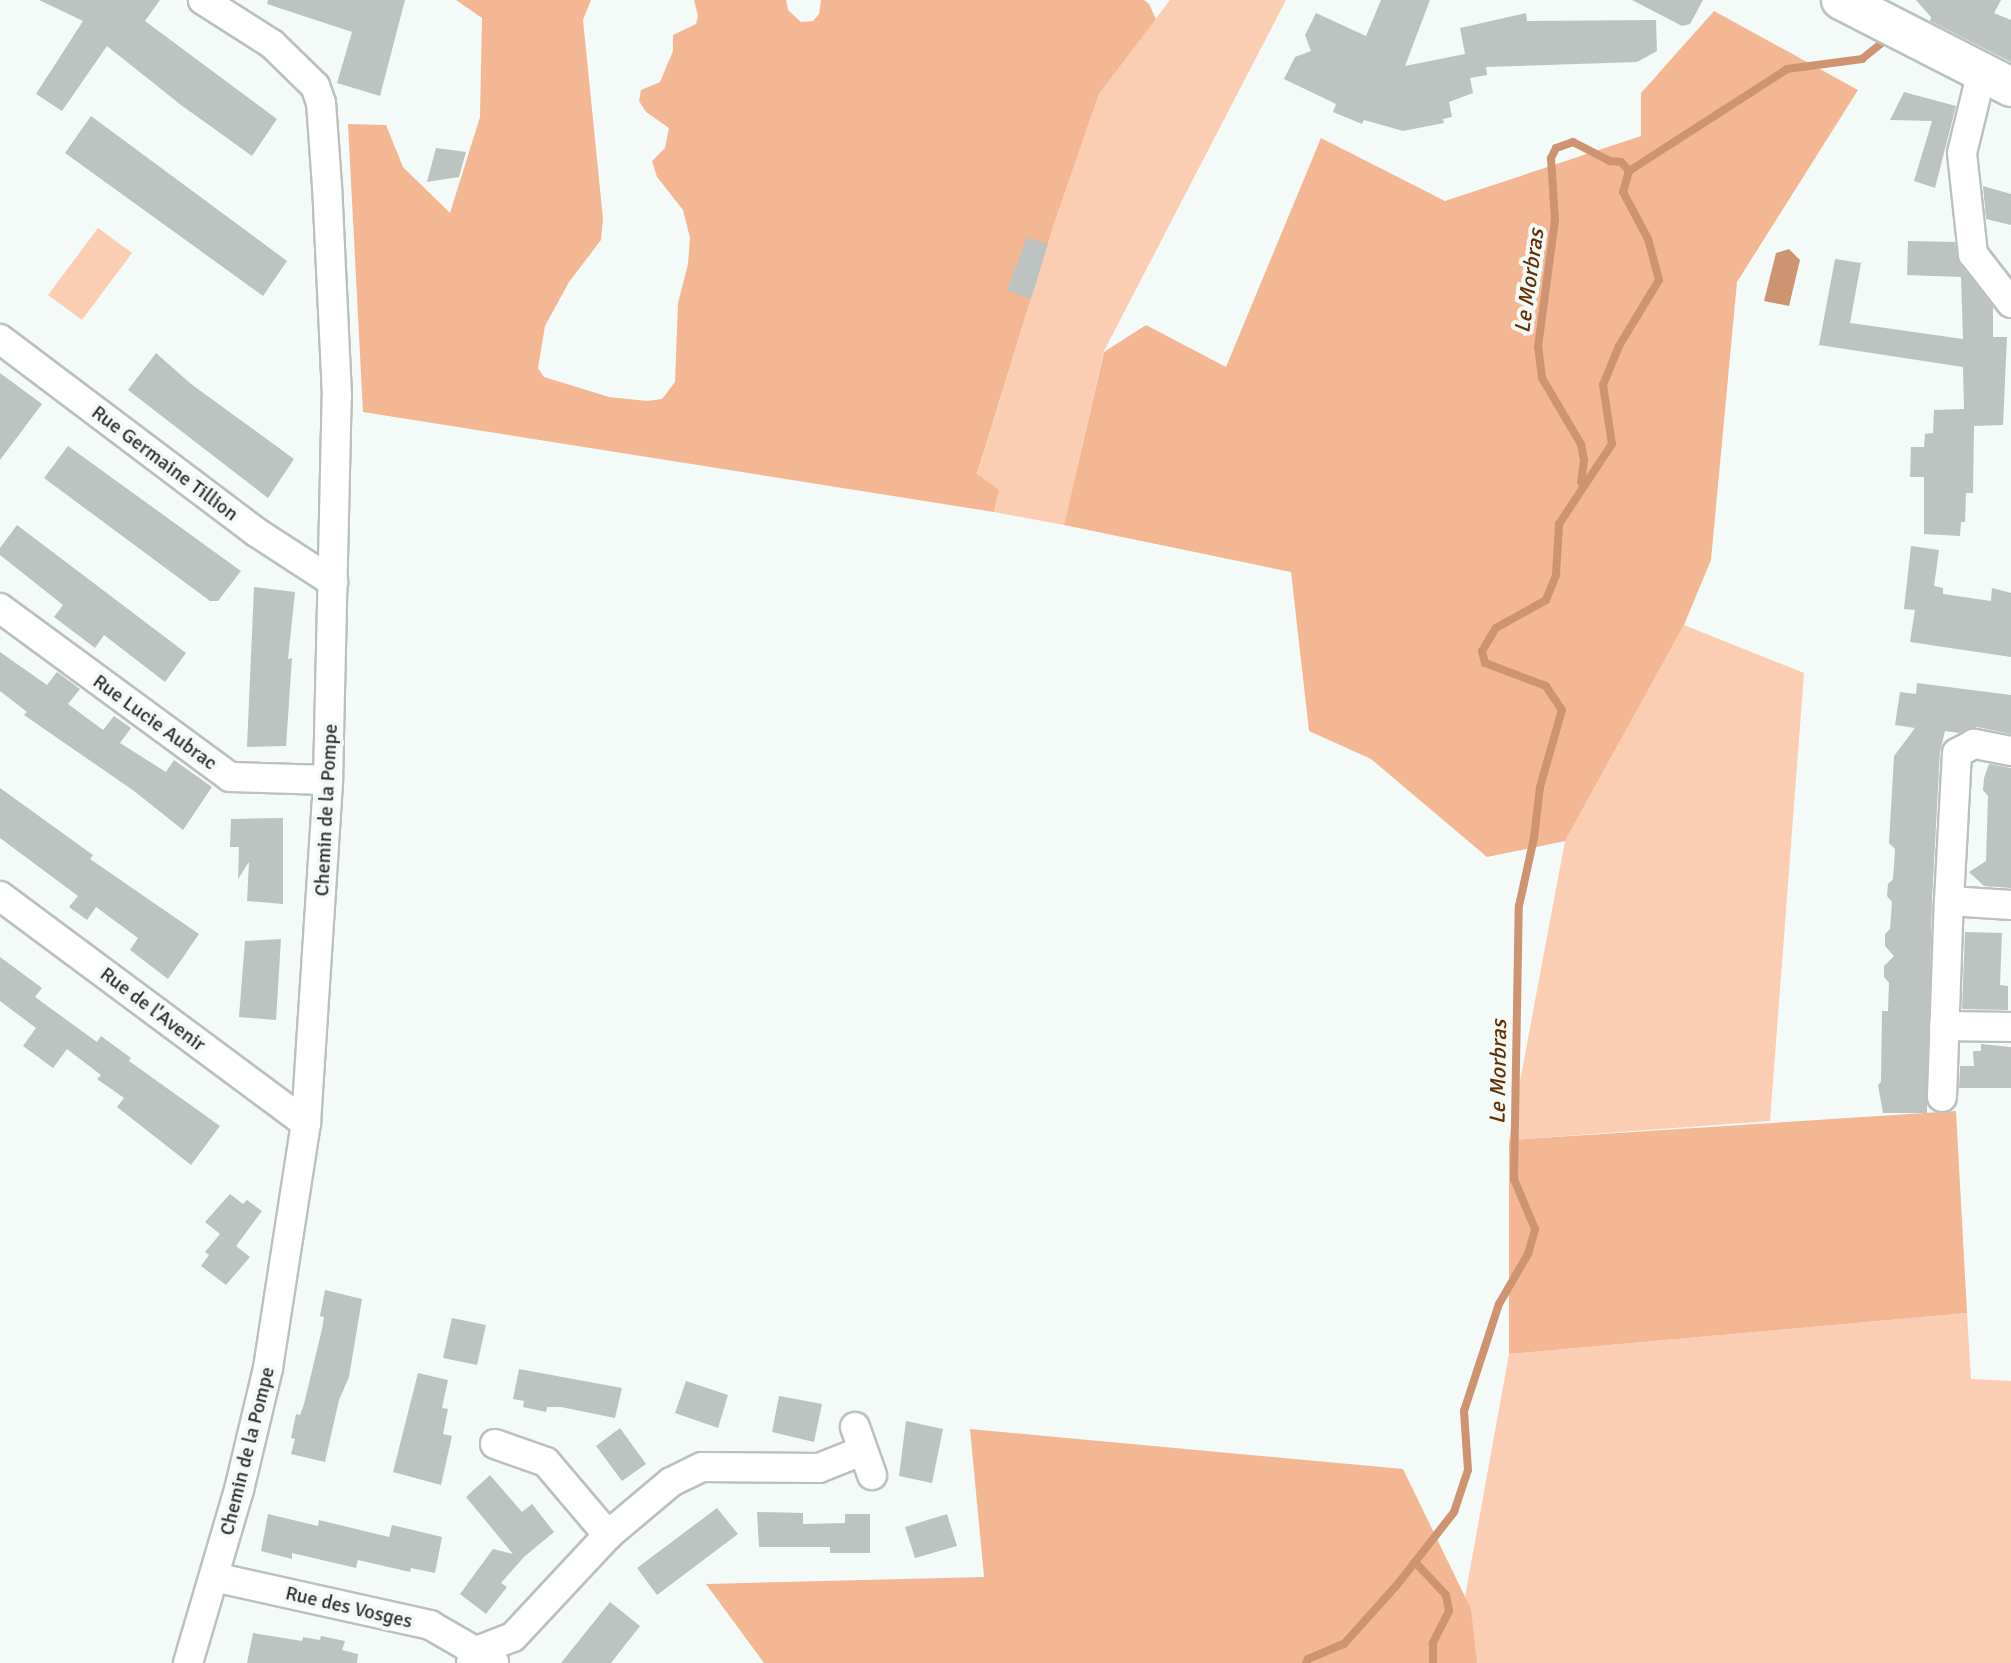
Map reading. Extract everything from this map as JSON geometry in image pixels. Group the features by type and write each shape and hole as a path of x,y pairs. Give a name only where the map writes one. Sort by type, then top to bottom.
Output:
{"main road":[{"path":"1841,0 1996,79"}],"street":[{"name":"Chemin de la Pompe","path":"188,1663 239,1490 268,1368 306,1123 328,780 337,396 321,103 307,75 272,44 203,0"},
{"path":"1996,79 1962,153 1973,254 2011,303"},
{"name":"Rue Germaine Tillion","path":"0,339 290,556 333,582"},
{"name":"Rue Lucie Aubrac","path":"0,608 230,777 328,780"},
{"path":"1942,1097 1957,753 1974,744 2011,751"},
{"name":"Rue de l'Avenir","path":"0,896 306,1123"},
{"path":"1949,901 2011,905"},
{"path":"1944,1026 2011,1027"},
{"path":"495,1444 546,1462 608,1535"},
{"name":"Rue des Vosges","path":"214,1577 430,1625 482,1659 513,1637 608,1535 671,1482 702,1467 819,1468 863,1451"}],"shaded area":[{"path":"456,0 591,0 583,20 603,219 601,240 569,282 545,326 538,368 544,377 609,397 647,401 662,399 675,382 678,303 688,264 690,238 683,210 657,177 652,161 665,148 669,128 646,112 639,101 641,90 660,82 673,51 673,35 696,24 698,16 694,0 786,0 788,10 801,22 813,21 819,14 821,0 1144,0 1149,4 1156,19 1099,94 1053,227 977,474 999,490 994,512 363,412 348,124 386,125 403,167 450,213 480,117 482,18"},
{"path":"1170,0 1286,0 1104,351 1064,525 994,512 999,490 977,475 1053,227 1099,94"},
{"path":"1714,11 1858,90 1737,282 1711,560 1684,625 1565,841 1487,857 1371,759 1309,731 1291,572 1064,525 1104,352 1146,325 1226,367 1321,138 1445,201 1641,136 1641,93"},
{"path":"98,228 132,253 82,320 48,295"},
{"path":"1789,249 1800,260 1789,306 1764,301 1776,253"},
{"path":"1684,625 1804,673 1770,1121 1509,1140 1565,841"},
{"path":"1956,1111 1967,1313 1509,1354 1509,1140"},
{"path":"1967,1313 1971,1379 2011,1381 2011,1663 1453,1663 1509,1354"},
{"path":"970,1429 1403,1469 1471,1609 1477,1663 764,1663 706,1584 984,1577"}],"building":[{"path":"39,0 160,0 145,21 277,119 252,156 107,46 62,111 36,94 83,21"},
{"path":"268,0 405,0 380,96 337,83 352,32 267,4"},
{"path":"1381,0 1430,0 1405,66 1465,54 1460,28 1526,13 1527,21 1656,20 1657,51 1637,62 1486,67 1487,75 1470,78 1473,93 1449,102 1452,117 1443,119 1444,123 1403,131 1364,120 1362,124 1333,112 1336,104 1284,79 1295,57 1311,51 1305,35 1316,13 1366,36"},
{"path":"1632,0 1703,0 1690,24 1682,26"},
{"path":"1916,0 2001,0 1994,13 2011,20 2011,62 1930,21 1931,17"},
{"path":"1904,92 1956,106 1935,188 1914,181 1932,121 1890,120"},
{"path":"91,116 287,261 263,296 65,153"},
{"path":"436,148 466,152 459,177 427,182"},
{"path":"1983,186 2011,194 2011,225 1986,219"},
{"path":"1027,237 1048,244 1031,299 1007,290"},
{"path":"1908,241 1955,242 1960,264 1993,307 1993,337 2007,337 2003,425 1974,426 1973,493 1966,493 1965,522 1961,522 1960,536 1924,534 1924,477 1910,477 1911,447 1924,447 1925,434 1933,433 1934,410 1964,409 1963,367 1819,345 1835,259 1861,263 1850,323 1963,339 1961,277 1907,275"},
{"path":"156,353 191,384 294,459 268,498 128,390"},
{"path":"0,373 42,404 0,460"},
{"path":"68,446 241,571 218,601 210,601 44,478"},
{"path":"17,525 186,653 165,682 104,635 95,648 54,617 63,605 0,555 0,548"},
{"path":"1911,546 1939,550 1934,586 1943,588 1943,594 1991,601 1992,588 2011,593 2011,657 1910,642 1915,610 1904,609"},
{"path":"254,587 295,592 288,659 292,658 286,746 247,747"},
{"path":"0,652 47,685 57,672 80,689 68,704 103,730 114,716 131,728 120,743 166,772 174,760 212,787 183,830 134,791 24,715 27,712 0,691"},
{"path":"1917,683 2011,695 2011,734 1977,727 1959,733 1945,731 1940,752 1932,900 1927,1113 1883,1113 1878,1085 1881,1082 1882,1011 1888,1011 1889,983 1884,977 1884,966 1894,956 1885,946 1885,934 1890,929 1892,902 1887,896 1888,884 1893,879 1895,849 1889,843 1894,756 1915,728 1895,725 1900,692 1916,694"},
{"path":"1989,764 2011,768 2011,888 1984,886 1969,872 1986,861 1988,796 1983,790"},
{"path":"0,788 93,855 90,859 199,934 168,979 130,950 138,938 96,907 87,920 69,907 78,896 0,838"},
{"path":"283,818 283,904 247,901 249,862 238,879 239,847 230,847 231,819"},
{"path":"1965,932 2002,933 2000,985 2008,986 2008,1010 1962,1009"},
{"path":"281,939 276,1020 239,1017 245,941"},
{"path":"0,957 42,988 35,997 97,1042 101,1036 131,1058 129,1061 220,1126 191,1165 117,1107 124,1098 97,1079 101,1075 67,1049 53,1068 23,1046 36,1028 0,1001"},
{"path":"1981,1044 2011,1047 2011,1088 1959,1088 1960,1066 1974,1066 1973,1051 1981,1051"},
{"path":"230,1194 243,1204 247,1200 262,1211 236,1246 250,1257 226,1285 201,1266 209,1255 205,1252 220,1234 205,1222"},
{"path":"325,1290 362,1299 349,1377 339,1400 325,1462 291,1454 295,1439 291,1438 296,1414 300,1415 304,1404 322,1329 324,1317 320,1316"},
{"path":"452,1318 486,1325 477,1365 443,1358"},
{"path":"519,1369 622,1388 615,1418 561,1407 547,1407 546,1412 523,1407 524,1401 513,1399"},
{"path":"418,1373 448,1380 442,1408 448,1409 443,1434 452,1436 441,1485 393,1472"},
{"path":"686,1381 728,1395 718,1428 675,1413"},
{"path":"779,1396 822,1404 814,1442 772,1432"},
{"path":"906,1421 943,1429 932,1483 899,1476"},
{"path":"620,1428 646,1464 622,1481 596,1446"},
{"path":"490,1475 522,1512 532,1504 554,1532 524,1557 501,1583 507,1587 486,1614 460,1594 493,1549 513,1554 466,1497"},
{"path":"717,1508 738,1534 657,1595 637,1568"},
{"path":"757,1512 803,1513 803,1524 845,1523 845,1514 870,1514 870,1553 830,1553 830,1547 759,1547"},
{"path":"268,1514 318,1526 319,1520 389,1537 392,1525 442,1537 435,1573 411,1568 410,1572 358,1560 356,1568 292,1553 292,1559 261,1551"},
{"path":"947,1514 957,1546 915,1558 905,1527"},
{"path":"610,1602 640,1626 611,1663 561,1663"},
{"path":"253,1633 302,1641 303,1637 320,1640 321,1636 345,1641 342,1650 358,1654 357,1663 247,1663"}],"waterway":[{"name":"Le Morbras","path":"1306,1663 1308,1659 1344,1644 1397,1585 1454,1512 1468,1470 1464,1411 1499,1304 1528,1254 1535,1229 1514,1179 1519,906 1534,838 1540,787 1562,710 1546,686 1485,663 1482,651 1496,628 1546,600 1556,575 1559,524 1612,444 1603,385 1619,346 1659,280 1648,239 1623,192 1629,171 1787,69 1862,59 1883,42"},
{"name":"Le Morbras","path":"1581,482 1584,460 1581,444 1542,378 1538,347 1555,220 1551,158 1556,148 1573,142 1610,161 1621,162 1629,171"},
{"path":"1415,1562 1446,1595 1449,1611 1433,1643 1433,1663"}]}
